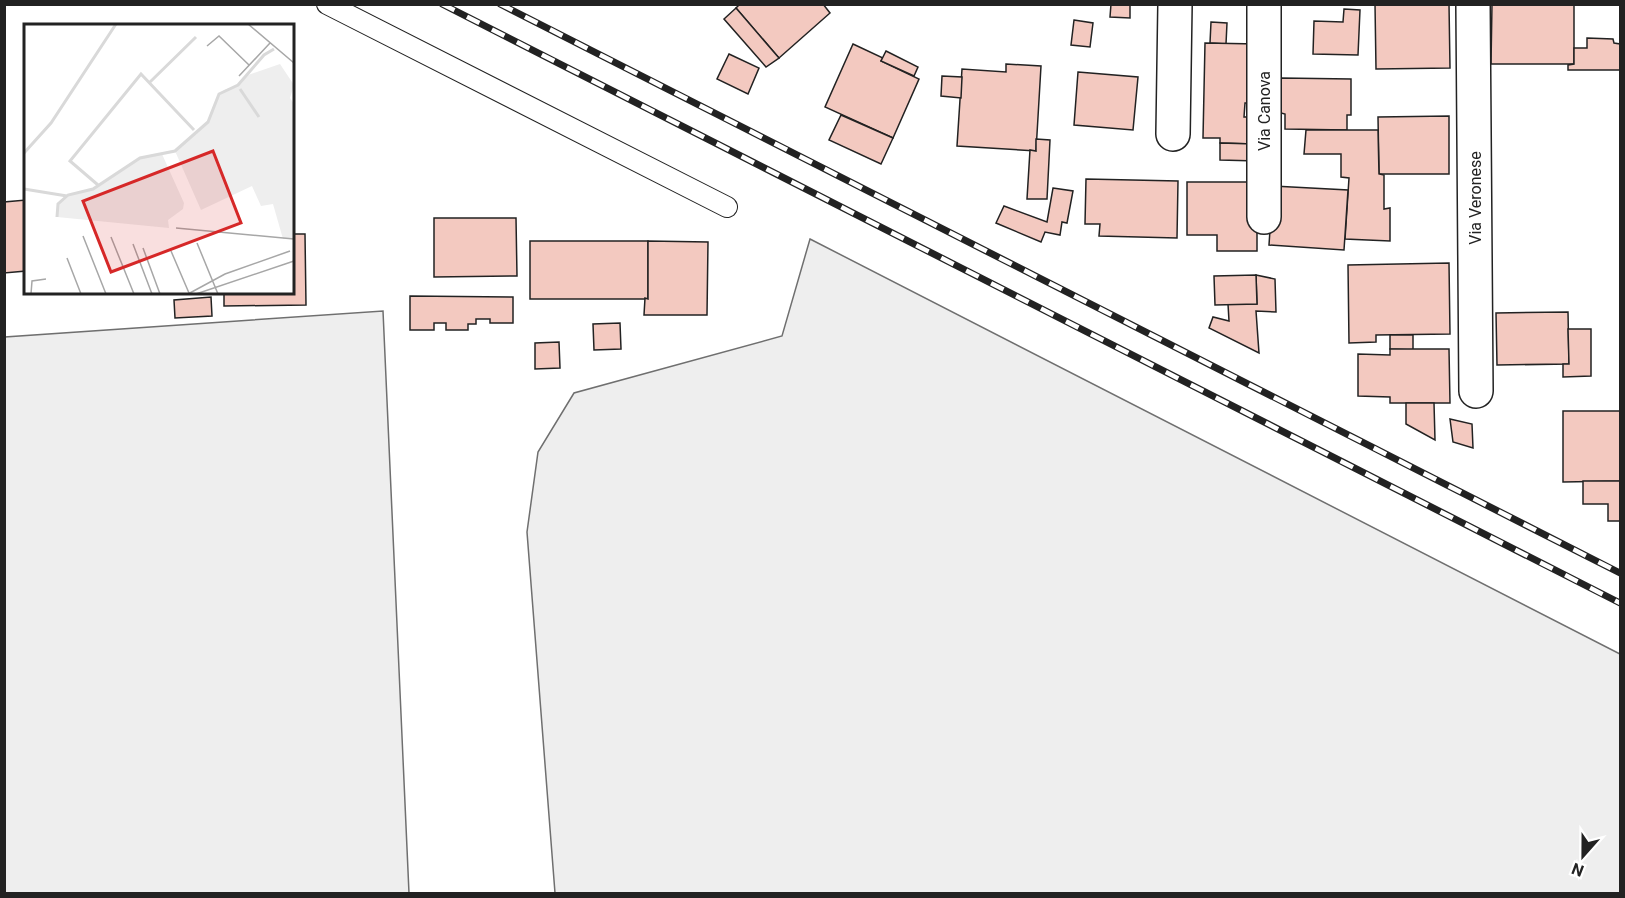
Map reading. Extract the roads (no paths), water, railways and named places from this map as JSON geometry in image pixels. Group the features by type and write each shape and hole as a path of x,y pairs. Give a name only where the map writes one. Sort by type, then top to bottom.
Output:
{"street":[{"path":"1173,134 1175,4"},
{"name":"Via Canova","path":"1264,4 1264,218"},
{"name":"Via Veronese","path":"1473,4 1476,391"}],"lane":[{"path":"327,4 727,207"}],"railway":[{"path":"442,4 1620,603"},
{"path":"500,4 1620,573"}]}
